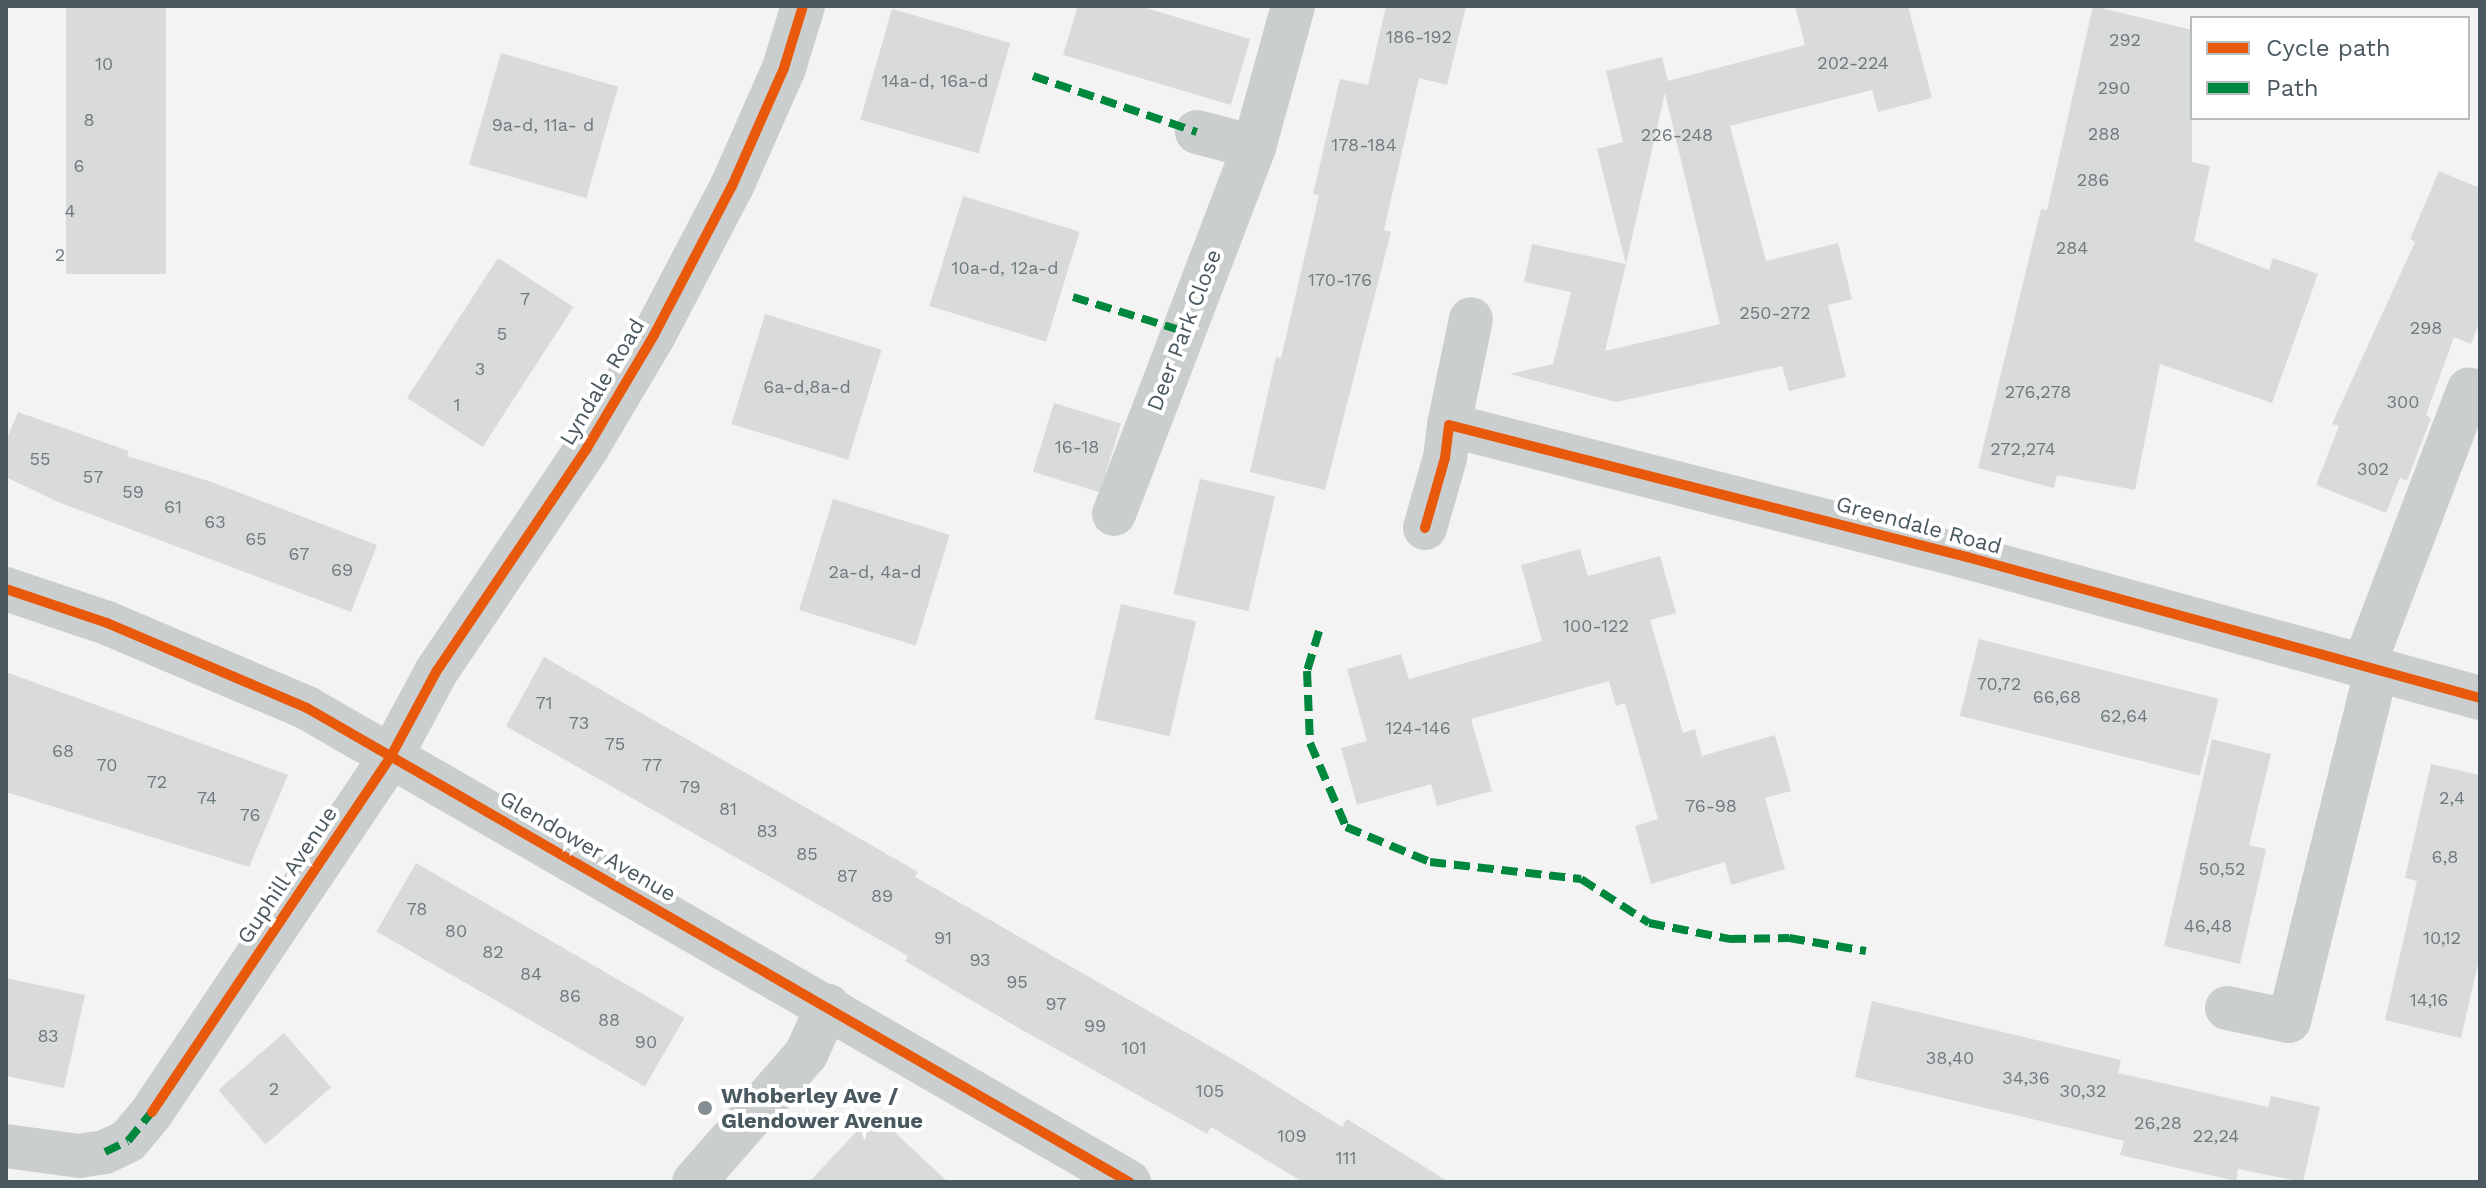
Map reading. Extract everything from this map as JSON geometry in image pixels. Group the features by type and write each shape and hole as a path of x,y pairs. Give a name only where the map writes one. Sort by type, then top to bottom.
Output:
{"street":[{"name":"Lyndale Road","path":"391,756 436,672 587,448 662,322 738,173 784,68 803,6"},
{"name":"Deer Park Close","path":"1114,514 1254,147 1293,6"},
{"path":"1197,132 1254,147"},
{"path":"1425,528 1445,458 1471,319"},
{"path":"2227,1008 2289,1021 2369,670 2469,389"},
{"name":"Greendale Road","path":"1449,425 1967,557 2369,670 2480,698"},
{"name":"Glendower Avenue","path":"6,589 107,623 307,708 1129,1182"},
{"name":"Guphill Avenue","path":"6,1146 79,1156 105,1152 128,1141 152,1112 391,756"},
{"path":"694,1182 806,1054 828,1006"}],"building":[{"path":"66,6 166,6 166,274 66,274"},
{"path":"1078,6 1139,6 1250,39 1231,105 1063,55"},
{"path":"1386,6 1466,6 1447,85 1419,78 1384,230 1391,232 1325,490 1250,472 1276,357 1281,358 1319,195 1313,194 1340,79 1368,85"},
{"path":"1795,6 1908,6 1932,98 1878,112 1872,90 1730,126 1766,261 1838,243 1852,299 1828,305 1846,377 1789,391 1782,366 1616,402 1510,374 1553,364 1571,292 1524,282 1532,244 1626,264 1597,149 1623,142 1606,71 1662,57 1668,81 1805,45","holes":["1665,93 1720,324 1605,351 1626,264"]},
{"path":"2093,6 2190,30 2192,162 2210,166 2194,241 2269,270 2273,258 2318,274 2272,403 2160,364 2135,490 2057,475 2054,488 1978,468 2041,209 2047,210"},
{"path":"892,9 1010,43 979,153 860,120"},
{"path":"501,53 618,87 586,198 469,165"},
{"path":"2439,171 2480,188 2480,320 2471,344 2454,337 2426,415 2431,418 2407,481 2400,478 2386,513 2316,485 2339,426 2332,424 2415,242 2410,239"},
{"path":"963,196 1080,232 1046,342 929,306"},
{"path":"498,258 573,307 483,447 407,398"},
{"path":"765,314 882,350 848,460 731,424"},
{"path":"1054,403 1121,423 1100,492 1033,472"},
{"path":"18,412 129,451 127,456 209,481 377,545 351,612 58,502 6,477 6,441"},
{"path":"1200,479 1275,496 1248,611 1173,594"},
{"path":"833,499 950,535 916,646 799,610"},
{"path":"1580,549 1588,576 1660,556 1676,613 1650,620 1683,733 1695,729 1702,756 1775,735 1791,791 1765,798 1785,869 1731,885 1725,862 1651,884 1635,826 1658,819 1625,703 1616,706 1609,681 1471,719 1492,791 1437,806 1431,784 1357,805 1341,748 1367,741 1347,669 1401,654 1409,679 1542,641 1521,565"},
{"path":"1121,604 1196,621 1169,736 1094,719"},
{"path":"1979,639 2219,699 2200,775 1960,716"},
{"path":"544,657 918,872 915,877 1241,1064 1342,1127 1347,1119 1449,1182 1303,1182 1211,1127 1207,1134 1010,1023 905,961 908,956 506,726"},
{"path":"6,672 288,775 249,867 6,792"},
{"path":"2212,739 2271,754 2249,845 2266,849 2240,964 2164,946"},
{"path":"2431,764 2480,775 2480,955 2461,1038 2385,1020 2417,881 2405,878"},
{"path":"416,863 684,1018 645,1086 376,931"},
{"path":"6,978 85,995 64,1088 6,1076"},
{"path":"1872,1001 2121,1060 2118,1073 2268,1107 2271,1096 2320,1107 2303,1182 2238,1169 2236,1181 2120,1155 2124,1141 1855,1077"},
{"path":"284,1033 331,1087 266,1144 218,1090"},
{"path":"874,1113 948,1182 809,1182"}],"marked path":[{"path":"1033,76 1197,132"},
{"path":"1073,297 1183,331"},
{"path":"1319,631 1307,671 1310,743 1346,827 1430,862 1581,879 1649,923 1730,939 1789,938 1866,951"},
{"path":"105,1152 128,1141 155,1108"}],"cycle path":[{"path":"152,1112 391,756 436,672 587,448 654,335 732,186 784,68 803,6"},
{"path":"1425,528 1445,458 1449,425 1967,557 2480,698"},
{"path":"6,589 107,623 307,708 1129,1182"}],"place":[{"name":"Whoberley Ave / Glendower Avenue","path":"705,1108"}]}
